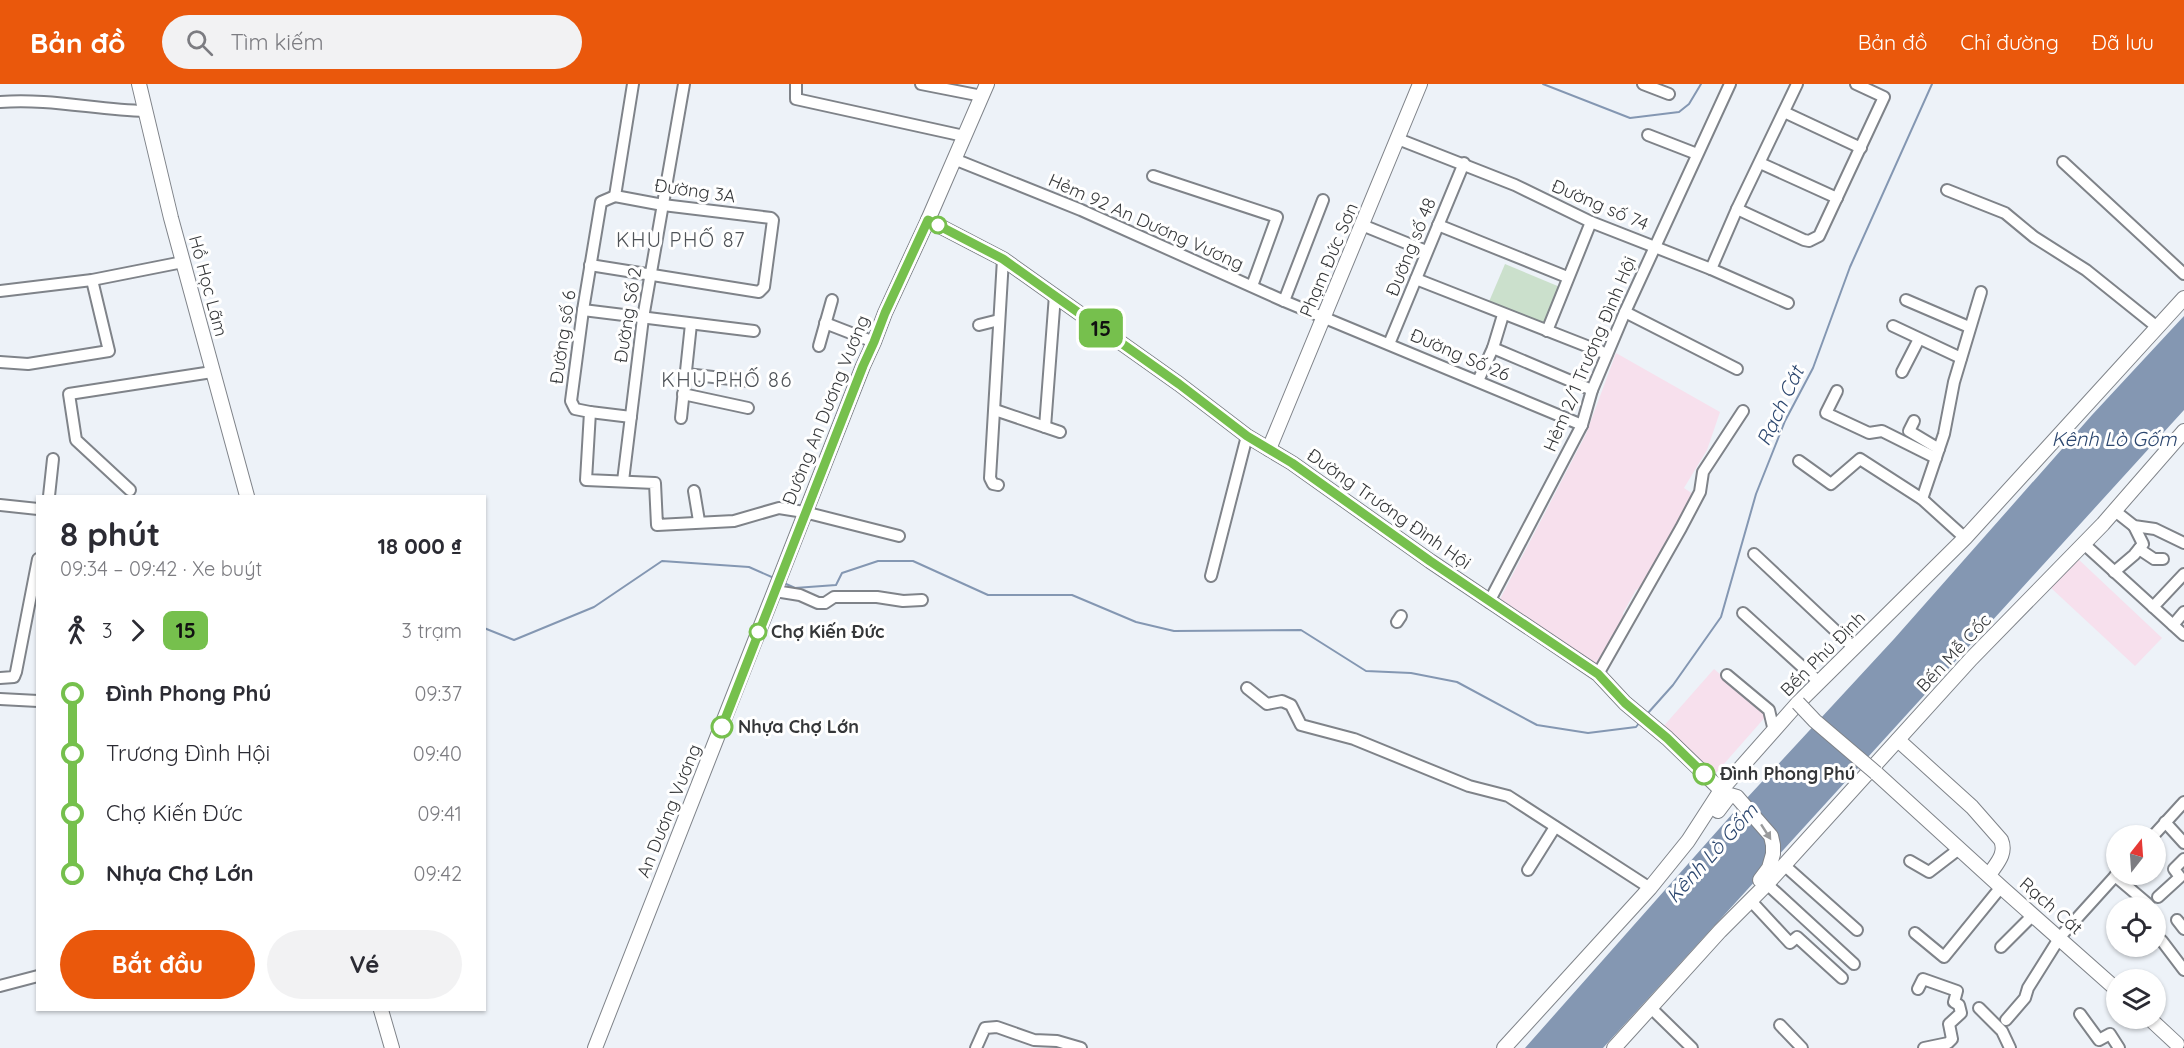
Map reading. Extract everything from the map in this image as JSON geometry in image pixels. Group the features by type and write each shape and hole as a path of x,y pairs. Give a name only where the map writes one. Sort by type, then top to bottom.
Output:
{"street":[{"name":"Hồ Học Lãm","path":"139,84 183,262 247,495"},
{"path":"615,196 633,84"},
{"name":"Đường Số 2","path":"623,481 643,318 684,84"},
{"path":"796,84 796,99 964,136"},
{"path":"921,84 984,90"},
{"name":"Phạm Đức Sơn","path":"1269,449 1420,84"},
{"path":"1643,84 1669,94"},
{"name":"Hẻm 2/1 Trương Đình Hội","path":"1489,602 1582,425 1592,390 1624,312 1730,84"},
{"path":"1711,269 1797,84"},
{"path":"1737,209 1798,238 1809,241 1819,236 1884,97 1856,84"},
{"name":"Đường An Dương Vương","path":"775,589 885,313 984,90"},
{"path":"0,102 33,101 145,111"},
{"path":"1784,112 1861,148"},
{"path":"1648,135 1697,153"},
{"name":"Đường số 74","path":"1398,139 1464,163 1591,222 1654,245 1788,303"},
{"name":"Hẻm 92 An Dương Vương","path":"954,159 1081,210 1324,318"},
{"path":"2063,162 2184,274"},
{"name":"Đường số 48","path":"1389,344 1464,163"},
{"path":"1760,164 1837,198"},
{"path":"1153,176 1277,217 1252,286"},
{"path":"1947,190 2005,213 2034,237 2086,270 2157,327"},
{"name":"Đường 3A","path":"615,196 773,220 764,287 759,292 651,275"},
{"name":"Đường số 6","path":"590,412 575,409 571,401 601,202 615,196"},
{"path":"1284,301 1323,200"},
{"name":"Đường Trương Đình Hội","path":"928,220 1003,259 1247,436 1598,674 1625,703 1667,738 1721,790"},
{"path":"1546,331 1591,222"},
{"name":"Đường số 48","path":"1362,225 1426,251"},
{"path":"1438,225 1567,277"},
{"path":"994,482 995,410 1003,259"},
{"path":"0,291 92,280 183,262"},
{"path":"590,265 651,275"},
{"path":"1416,279 1607,354"},
{"path":"0,362 28,364 109,351 92,280"},
{"path":"1922,499 1937,453 1969,327 1981,292"},
{"path":"1045,427 1055,295"},
{"name":"Bến Phú Định","path":"1504,1048 1650,888 1688,842 1721,790 1798,704 1965,538 2184,298"},
{"path":"819,346 832,300"},
{"path":"1906,300 1969,327"},
{"path":"583,310 754,331"},
{"path":"1624,312 1737,369"},
{"path":"1478,381 1493,348 1503,315"},
{"name":"Đường Số 26","path":"1324,318 1582,425"},
{"path":"979,325 999,320"},
{"path":"825,323 874,342"},
{"path":"681,418 691,324"},
{"path":"1893,326 1961,358"},
{"path":"1902,372 1919,339"},
{"path":"1493,348 1592,390"},
{"path":"130,490 76,440 69,394 212,372"},
{"path":"686,374 749,381"},
{"path":"1837,391 1826,413 1869,433 1881,431 1937,453"},
{"path":"683,394 748,408"},
{"path":"995,410 1060,432"},
{"path":"1598,674 1700,492 1702,472 1743,411"},
{"path":"631,417 590,412 586,480 656,483 657,525 699,521 734,521 779,508 899,536"},
{"path":"1914,421 1909,431 1937,453"},
{"name":"Bến Mễ Cốc","path":"1614,1048 1720,931 1751,901 1750,892 1784,866 1971,659 2115,511 2184,431"},
{"path":"1211,576 1247,436"},
{"path":"48,495 52,459"},
{"path":"1798,461 1832,484 1860,459 1922,499 1965,538"},
{"path":"694,491 699,521"},
{"path":"0,505 36,509"},
{"path":"2114,572 2143,544 2134,526 2115,511"},
{"path":"2134,526 2156,529 2184,543"},
{"path":"2084,544 2184,635"},
{"path":"2139,549 2154,559 2163,559"},
{"path":"1754,554 1854,648"},
{"path":"0,678 14,677 16,672 36,569"},
{"path":"2153,607 2184,574"},
{"path":"775,589 795,593 818,603 825,603 834,597 922,600"},
{"name":"An Dương Vương","path":"595,1048 775,589"},
{"path":"2173,625 2184,612"},
{"path":"1743,613 1819,682"},
{"path":"1728,675 1769,710 1774,731"},
{"path":"1247,688 1267,704 1282,701 1291,705 1301,725 1354,739 1469,786 1509,796 1650,888"},
{"path":"0,699 36,701"},
{"name":"Rạch Cát","path":"1798,704 2106,980"},
{"path":"1898,740 1971,807 2001,840 2004,846 2003,854 1989,875"},
{"path":"1688,842 1697,842 1728,796 1737,796 1771,836 1773,854 1763,883 1854,964"},
{"path":"2162,825 2184,802"},
{"path":"2165,822 2184,843"},
{"path":"1528,870 1555,827"},
{"path":"1910,861 1929,872 1959,849"},
{"path":"2158,897 2180,877 2174,869 2184,859"},
{"path":"1784,866 1857,930"},
{"path":"2006,1020 2025,998 2028,988 2060,937 2107,885"},
{"path":"2127,885 2140,897"},
{"path":"1915,933 1944,957 2001,887"},
{"path":"1751,901 1790,943 1797,937 1842,978"},
{"path":"2001,947 2032,915"},
{"path":"2177,920 2184,929"},
{"path":"2166,946 2184,970"},
{"path":"0,986 36,977"},
{"path":"1918,990 1923,978 1957,991 1954,1002 1959,1005 1961,1013 1949,1024 1952,1040 1924,1048"},
{"path":"1652,1008 1692,1048"},
{"path":"1979,1008 2002,1031 2010,1048"},
{"path":"381,1011 393,1048"},
{"path":"2080,1014 2099,1040 2110,1034 2119,1048"},
{"path":"976,1048 985,1028 997,1026 1034,1040 1057,1041 1081,1048"},
{"path":"1780,1026 1796,1046"},
{"path":"2161,1029 2178,1044"}],"shaded area":[{"path":"1616,353 1720,412 1707,450 1684,488 1693,494 1644,585 1636,590 1623,613 1623,620 1597,664 1500,599 1586,434"},
{"path":"2077,558 2162,638 2135,666 2050,587"},
{"path":"1714,669 1767,715 1715,774 1662,728"}],"green space":[{"path":"1505,264 1560,287 1543,327 1488,304"}],"water":[{"name":"Kênh Lò Gốm","path":"2184,316 2184,410 1603,1048 1525,1048 1734,812 1894,639 2092,415"}],"waterway":[{"path":"1543,84 1630,118 1679,112 1689,104 1701,84"},
{"name":"Rạch Cát","path":"1648,713 1673,685 1721,617 1756,494 1785,421 1813,368 1850,267 1932,84"},
{"path":"486,629 514,640 594,607 662,561 749,567 774,578"},
{"path":"784,583 795,588 836,585 842,573 878,561 913,561 988,595 1072,595 1136,622 1174,631 1301,630 1366,671 1411,673 1457,682 1537,725 1588,733 1636,727 1640,722"}],"bus line":[{"name":"15","path":"722,727 863,366 928,220 1003,259 1179,384 1247,436 1292,463 1489,602 1598,674 1625,703 1667,738 1704,774"}],"place":[{"name":"Chợ Kiến Đức","path":"758,632"},
{"name":"Nhựa Chợ Lớn","path":"722,727"},
{"name":"Đình Phong Phú","path":"1704,774"}],"district":[{"name":"KHU PHỐ 87","path":"681,240"},
{"name":"KHU PHỐ 86","path":"727,380"}]}
